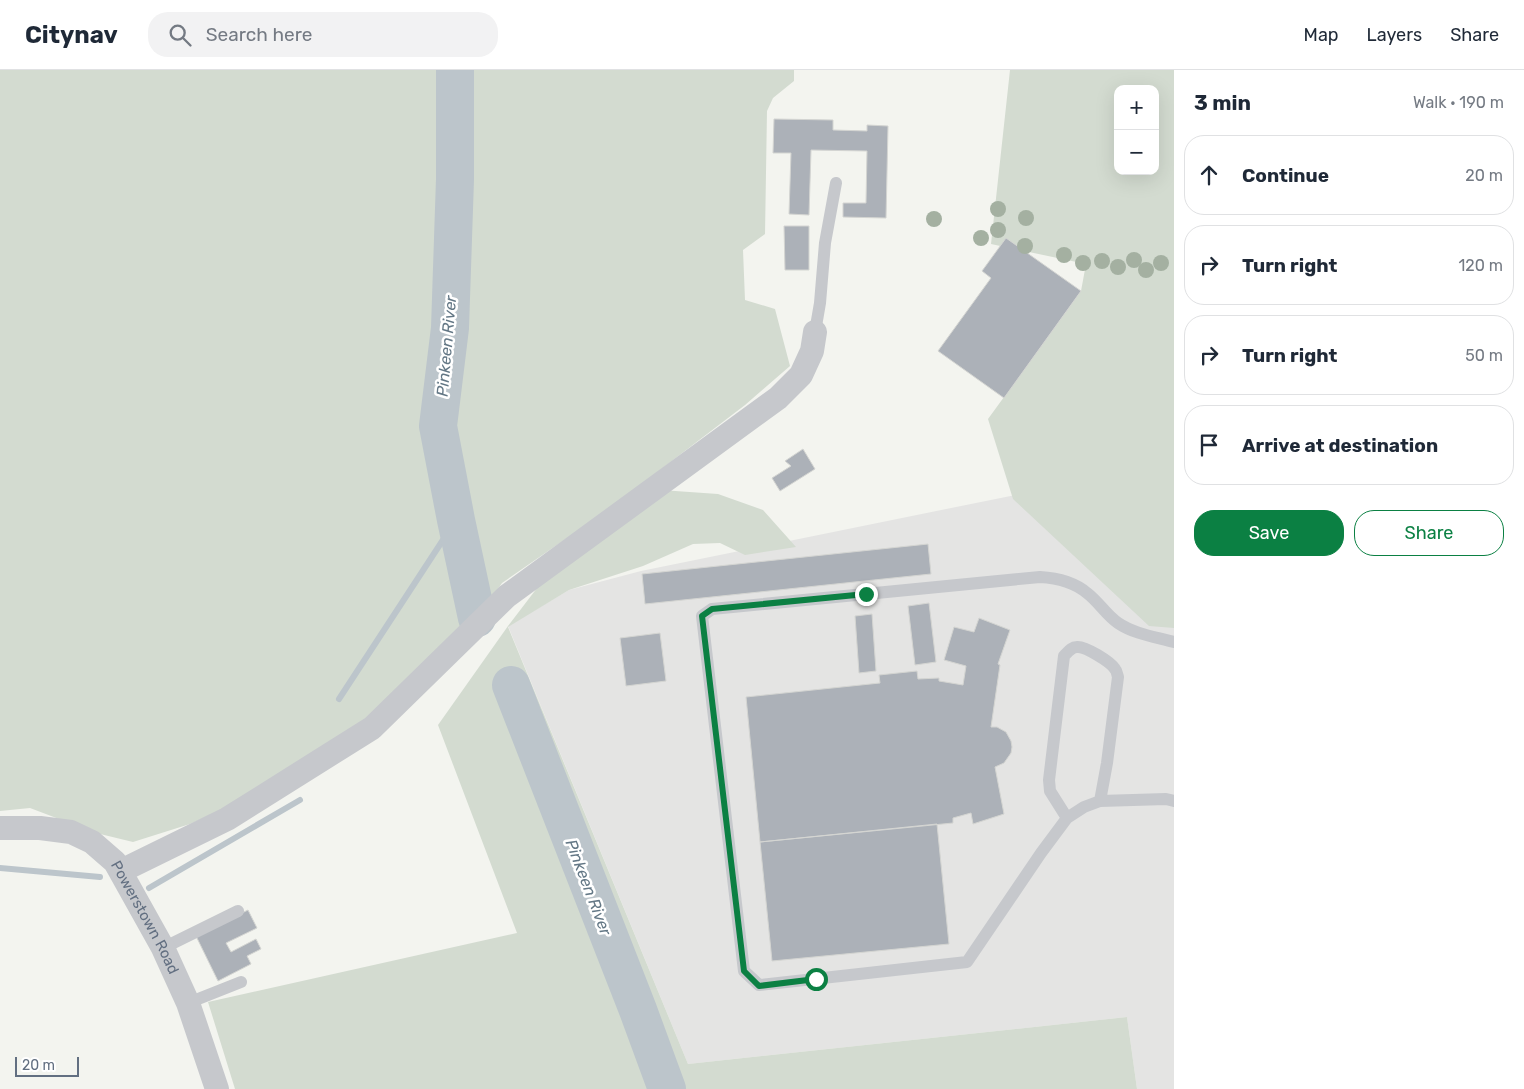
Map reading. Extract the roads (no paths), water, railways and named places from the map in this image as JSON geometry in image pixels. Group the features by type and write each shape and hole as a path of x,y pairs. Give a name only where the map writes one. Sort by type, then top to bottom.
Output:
{"street":[{"path":"121,871 227,819 372,728 507,596 778,398 801,375 812,351 816,332"},
{"name":"Powerstown Road","path":"0,828 40,828 71,832 92,842 115,862 163,948 188,1003 217,1089"}],"lane":[{"path":"816,332 825,243 836,183"},
{"path":"1174,642 1130,630 1118,623 1087,593 1067,582 1054,578 1040,577 712,609 702,616 744,971 759,986 967,962 1067,818 1084,807 1100,801 1166,799 1174,801"},
{"path":"1067,818 1050,791 1049,780 1064,656 1075,647 1082,647 1110,663 1118,677 1100,801"},
{"path":"163,948 238,911"},
{"path":"188,1003 241,982"}],"waterway":[{"name":"Pinkeen River","path":"455,70 455,179 450,328 438,426 477,618"},
{"path":"339,699 456,520"},
{"name":"Pinkeen River","path":"511,685 667,1089"},
{"path":"149,888 300,800"},
{"path":"0,868 100,877"}]}
